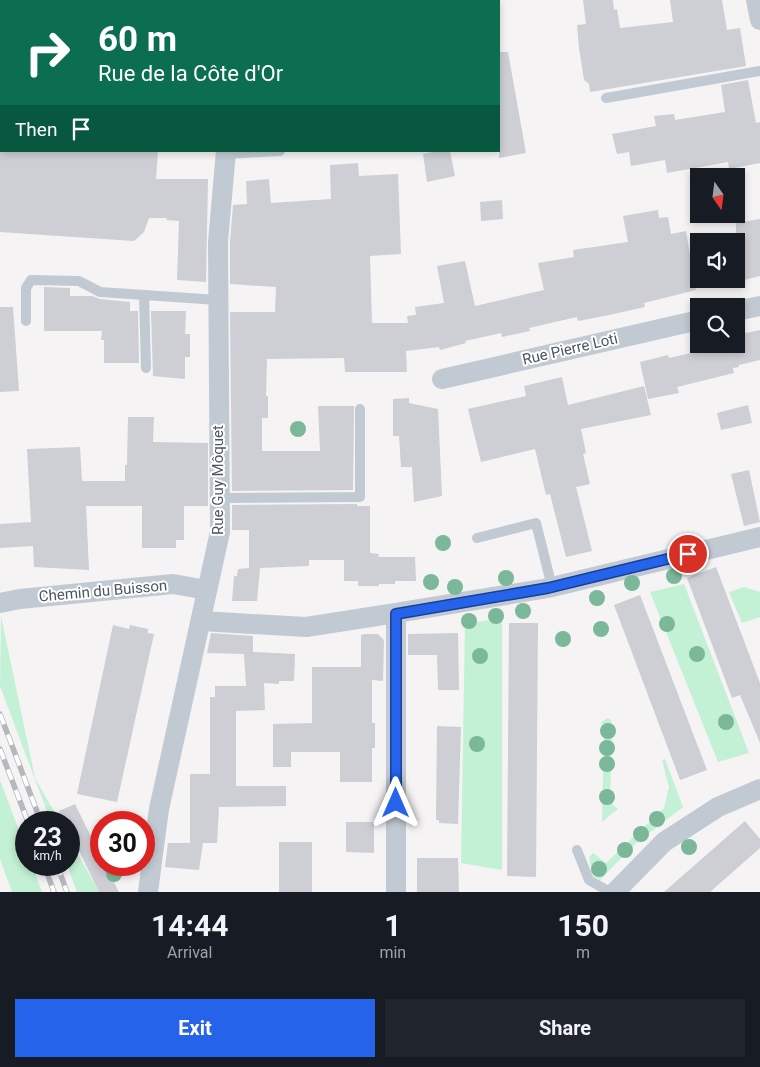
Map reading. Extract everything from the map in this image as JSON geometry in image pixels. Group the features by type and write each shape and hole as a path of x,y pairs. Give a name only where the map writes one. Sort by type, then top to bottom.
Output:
{"street":[{"path":"756,0 760,20"},
{"name":"Rue Guy Môquet","path":"148,892 159,808 220,532 218,242 226,153"},
{"path":"745,309 760,306"},
{"name":"Rue Pierre Loti","path":"442,379 690,322"},
{"path":"201,621 306,627 396,614 552,587 760,537"},
{"name":"Chemin du Buisson","path":"1,603 173,584 207,590"},
{"path":"396,614 396,892"},
{"path":"615,892 664,842 718,807 760,789"}],"lane":[{"path":"606,98 760,70"},
{"path":"226,153 253,152"},
{"path":"26,321 26,288 31,280 79,281 100,292 218,300"},
{"path":"144,295 146,368"},
{"path":"220,498 360,497 360,409"},
{"path":"477,538 536,523 552,587"},
{"path":"577,850 588,880 610,892"}],"green space":[{"path":"684,584 749,753 718,762 650,592"},
{"path":"744,587 760,592 760,617 742,623 729,592"},
{"path":"1,616 35,778 54,811 47,811 0,686"},
{"path":"502,618 502,870 461,863 465,624"},
{"path":"608,718 611,720 612,727 610,802 618,809 602,822 604,727 601,722"},
{"path":"665,759 683,807 635,844 600,880 592,874 589,857 593,853 606,863 664,808 669,787 662,760"},
{"path":"0,780 15,820 15,876 36,876 42,892 12,892 0,859"},
{"path":"80,858 99,892 77,892 71,876 80,876"}],"building":[{"path":"583,0 613,0 614,10 617,9 620,28 673,22 670,0 722,0 727,30 740,28 746,66 590,92 589,84 584,80 577,25 586,24"},
{"path":"500,52 508,52 526,153 499,158"},
{"path":"748,80 756,123 760,122 760,163 729,168 728,162 667,173 665,160 631,166 629,152 617,154 612,134 656,126 654,116 674,114 675,120 725,112 721,85"},
{"path":"0,152 158,152 156,179 208,179 206,282 177,280 179,221 166,220 167,218 149,218 144,232 134,241 0,232"},
{"path":"450,152 455,176 427,182 423,154"},
{"path":"358,163 359,176 398,174 401,254 370,256 372,323 408,323 407,316 416,315 415,307 444,303 437,266 465,261 475,306 544,290 538,263 574,257 573,250 628,242 623,216 658,210 659,218 668,217 671,234 686,231 690,255 690,288 696,288 696,290 644,303 645,307 609,315 578,321 577,317 529,328 530,331 502,337 501,333 465,341 466,343 440,350 439,347 406,351 407,372 345,372 344,358 267,359 266,396 268,396 268,418 262,418 262,451 320,451 318,406 354,406 353,490 232,491 230,312 275,312 276,287 230,284 230,242 233,205 247,204 246,181 269,179 271,203 331,199 330,165"},
{"path":"502,200 503,219 481,221 480,202"},
{"path":"760,219 760,276 745,280 745,233 736,233 736,223"},
{"path":"44,287 70,288 70,296 92,296 100,299 130,302 130,311 138,311 139,363 104,363 104,340 101,340 102,331 44,331"},
{"path":"0,307 13,307 19,391 0,392"},
{"path":"151,311 186,311 185,334 190,334 190,357 185,357 185,379 153,376"},
{"path":"760,330 760,360 733,368 734,373 677,387 679,393 648,399 640,362 668,355 669,358 691,353 745,353 745,333"},
{"path":"562,377 568,405 644,386 651,415 581,429 586,453 583,454 590,484 576,487 592,551 566,557 550,494 546,495 535,449 481,462 468,409 526,396 524,386"},
{"path":"409,398 409,403 438,409 442,496 414,502 412,467 401,467 399,436 393,436 393,399"},
{"path":"748,405 752,423 721,430 717,413"},
{"path":"128,417 154,417 153,442 208,443 208,506 184,506 184,540 176,540 176,548 142,548 142,506 86,506 89,570 34,567 33,546 0,548 0,524 31,522 27,449 80,447 82,481 125,481"},
{"path":"749,470 760,522 744,526 731,474"},
{"path":"357,504 357,506 370,506 370,553 379,554 378,557 415,557 416,581 395,581 395,584 379,584 379,586 358,586 358,581 344,581 344,560 309,560 309,566 260,568 257,601 232,601 234,576 237,576 238,569 249,568 249,530 232,530 232,505"},
{"path":"716,567 760,683 760,743 740,695 732,698 687,578"},
{"path":"640,595 707,770 680,780 614,605"},
{"path":"509,623 538,623 536,877 507,876"},
{"path":"113,625 129,629 130,625 148,629 148,633 154,634 117,802 77,794"},
{"path":"211,633 253,636 253,652 295,654 294,681 279,681 279,684 264,683 265,710 236,711 236,786 286,786 286,806 219,807 217,843 203,843 199,870 165,867 168,843 190,843 190,774 210,774 210,697 215,697 215,686 246,686 244,654 207,653"},
{"path":"458,633 459,690 438,690 437,655 408,655 408,634"},
{"path":"378,634 384,640 383,681 372,680 372,723 375,723 375,748 372,748 372,782 340,782 340,752 291,752 291,767 273,767 273,724 312,723 312,667 361,667 361,635"},
{"path":"437,726 461,727 458,824 439,823 439,820 436,820"},
{"path":"75,804 78,811 59,811"},
{"path":"80,814 90,835 90,873 80,853"},
{"path":"745,821 760,839 760,848 710,892 664,892"},
{"path":"346,822 374,822 374,853 346,852"},
{"path":"279,842 312,842 312,892 279,892"},
{"path":"417,858 458,858 459,892 417,892"},
{"path":"91,876 111,876 119,892 99,892"}],"railway":[{"path":"0,714 37,811"},
{"path":"0,749 24,811"},
{"path":"48,876 54,892"},
{"path":"61,876 67,892"}],"route":[{"path":"396,803 396,614 548,588 688,554"}]}
